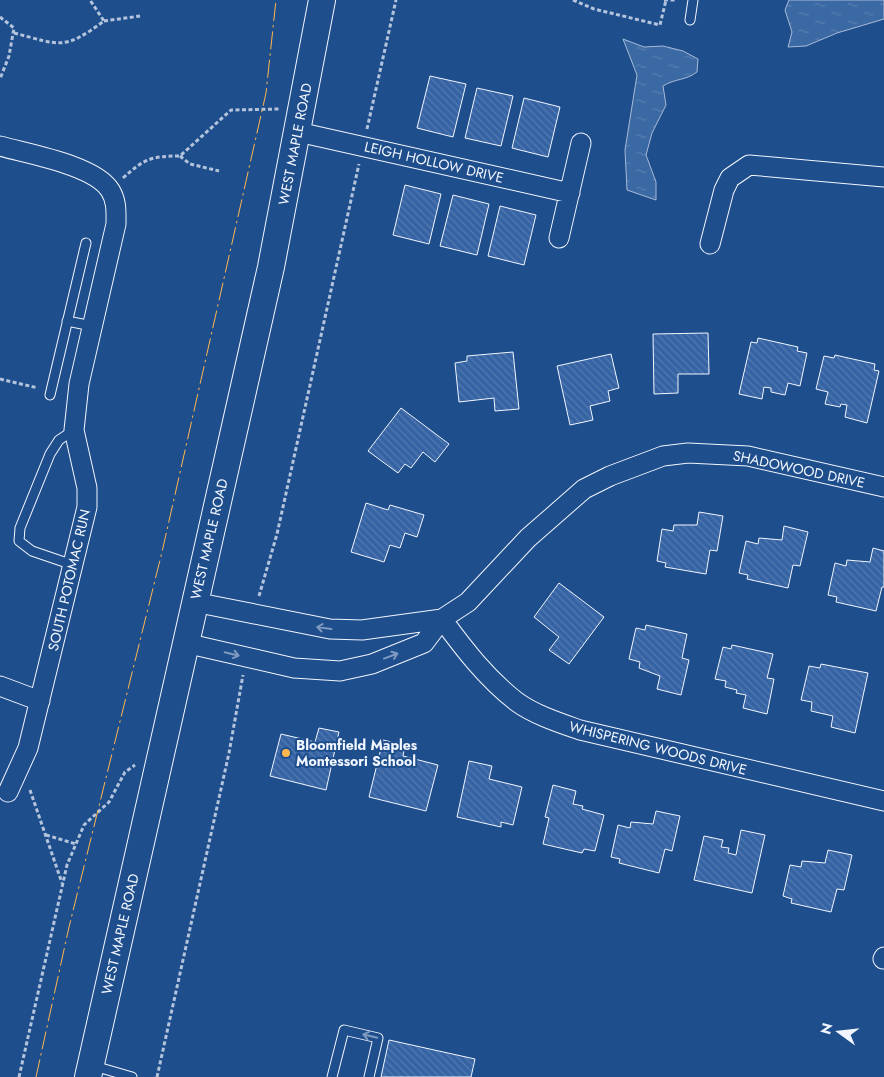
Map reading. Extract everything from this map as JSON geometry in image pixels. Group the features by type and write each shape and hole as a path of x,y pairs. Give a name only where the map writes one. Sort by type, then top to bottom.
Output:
{"main road":[{"name":"WEST MAPLE ROAD","path":"90,1071 194,602 271,267 322,0"}],"street":[{"name":"LEIGH HOLLOW DRIVE","path":"300,120 363,145 570,193"},
{"path":"559,238 581,143"},
{"path":"0,146 72,167 92,175 110,189"},
{"path":"710,244 724,190 730,178 749,164 864,177 884,177"},
{"name":"SOUTH POTOMAC RUN","path":"8,792 28,748 87,507 87,488 74,430 79,384 116,224 116,205 110,189"},
{"name":"SHADOWOOD DRIVE","path":"185,643 294,668 340,671 372,664 424,643 442,619 468,602 528,538 584,489 610,476 663,456 688,452 748,456 884,487"},
{"name":"SHADOWOOD DRIVE","path":"194,602 330,629 362,630 442,619"},
{"name":"WHISPERING WOODS DRIVE","path":"442,619 470,658 518,703 557,722 580,730 884,801"},
{"path":"0,686 40,700"}],"lane":[{"path":"690,20 693,0"},
{"path":"50,395 86,243"},
{"path":"67,321 92,326"},
{"path":"73,565 32,551 19,541 20,528 50,454 58,440 74,430"},
{"path":"332,1077 344,1030 378,1038 369,1077"},
{"path":"90,1071 132,1077"}],"path":[{"path":"90,0 104,21"},
{"path":"256,603 263,586 279,525 396,0"},
{"path":"573,0 594,10 660,25 665,0 676,0"},
{"path":"14,33 64,43 74,41 104,21 140,16"},
{"path":"0,17 14,28 9,56 0,79"},
{"path":"180,156 231,110 300,120"},
{"path":"110,189 141,162 160,156 180,156 190,164 219,171"},
{"path":"157,1077 229,753 245,669"},
{"path":"19,1077 62,884 84,825 109,802 125,772 131,767 137,764 157,769"},
{"path":"17,774 28,787 36,802 62,884"},
{"path":"45,834 76,844"}],"water":[{"path":"789,0 884,0 884,19 837,33 806,46 788,47 792,32 785,10"},
{"path":"623,39 644,47 663,46 683,51 698,59 697,72 663,86 666,105 652,133 646,155 656,182 656,200 627,190 625,150 637,75"}],"building":[{"path":"430,76 466,84 453,137 417,128"},
{"path":"477,88 513,96 501,146 465,138"},
{"path":"524,98 560,107 548,157 512,148"},
{"path":"405,185 441,194 429,244 393,235"},
{"path":"453,195 489,204 477,255 440,246"},
{"path":"500,206 536,215 524,265 488,256"},
{"path":"708,333 709,374 678,374 678,393 654,394 653,334"},
{"path":"758,338 798,347 797,351 807,353 800,386 788,383 785,395 771,392 771,388 764,387 762,399 739,394 751,342 757,343"},
{"path":"513,352 519,409 495,411 494,398 459,402 455,363 467,361 467,356"},
{"path":"611,354 619,388 608,391 610,401 590,406 593,420 570,425 557,366"},
{"path":"835,355 875,364 874,370 879,371 867,423 845,417 847,405 841,404 840,407 825,404 828,392 816,389 824,356 834,358"},
{"path":"401,408 449,444 435,462 423,452 411,468 405,464 398,473 368,451"},
{"path":"366,503 388,510 390,505 424,515 417,537 405,533 400,548 390,545 384,562 351,552"},
{"path":"699,512 723,516 717,551 710,550 706,574 665,567 666,563 657,561 662,529 673,531 674,525 697,525"},
{"path":"784,526 808,532 800,566 793,565 788,588 747,579 748,575 739,573 746,541 758,544 759,538 782,540"},
{"path":"873,548 884,551 884,587 882,587 876,611 836,602 837,597 828,595 835,563 846,566 847,560 870,562"},
{"path":"559,583 604,617 569,664 549,650 559,637 534,617"},
{"path":"646,625 687,634 682,658 689,660 681,695 657,689 660,676 639,668 640,662 629,659 636,628 645,630"},
{"path":"732,645 773,654 767,678 774,679 767,714 743,708 746,695 736,693 737,690 725,687 726,681 715,679 723,647 731,649"},
{"path":"821,664 868,673 855,733 831,727 833,716 811,711 812,702 801,700 809,666 820,668"},
{"path":"319,728 339,732 326,790 270,776 281,734 315,742"},
{"path":"383,740 405,745 403,756 438,765 426,811 369,797"},
{"path":"469,761 492,766 489,779 522,787 513,825 501,822 501,827 457,817"},
{"path":"553,785 576,791 573,804 583,806 582,809 604,815 595,851 584,849 582,853 543,844 549,818 545,817"},
{"path":"656,811 680,816 672,851 665,849 659,873 619,863 620,859 611,857 618,825 630,828 631,822 653,824"},
{"path":"741,830 765,835 752,893 694,880 704,836 723,840 721,847 729,848 728,853 736,855"},
{"path":"828,850 852,855 844,890 837,889 831,912 791,903 792,899 783,896 790,865 801,867 802,861 825,863"},
{"path":"389,1040 475,1059 471,1077 381,1077"}],"power":[{"path":"36,1077 69,927 162,552 266,93 276,0"}],"place":[{"name":"Bloomfield Maples Montessori School","path":"286,753"}]}
